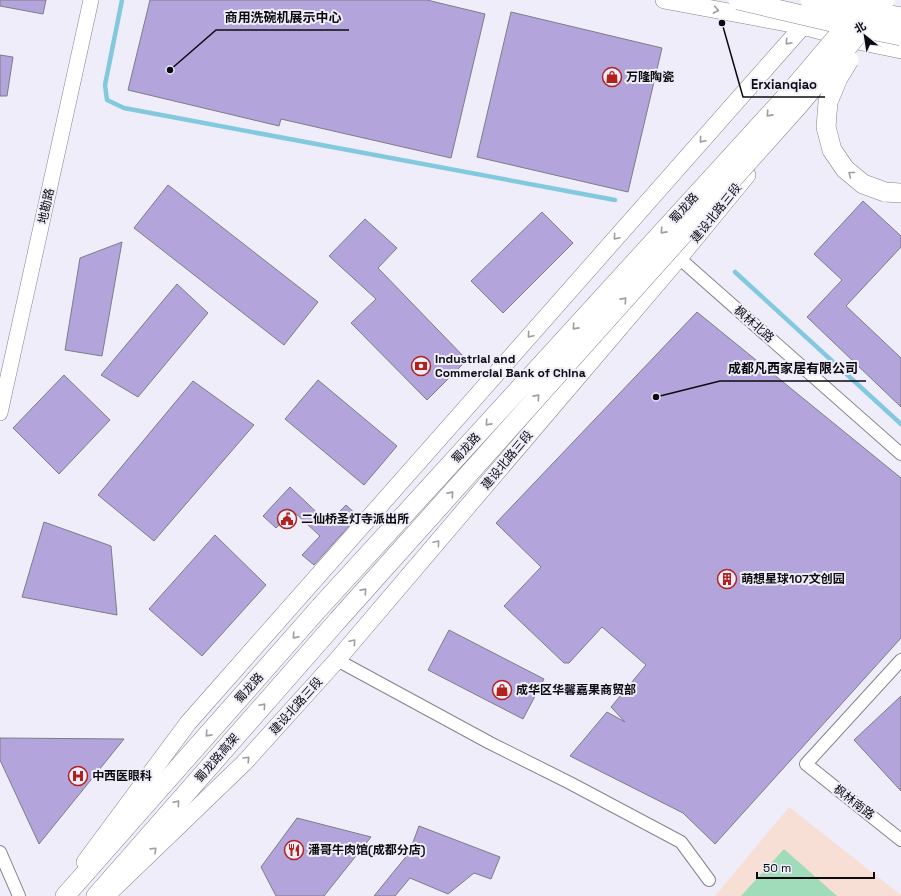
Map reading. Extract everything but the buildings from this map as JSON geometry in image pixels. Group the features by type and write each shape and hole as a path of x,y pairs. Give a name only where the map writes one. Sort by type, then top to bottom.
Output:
{"main road":[{"path":"664,0 803,26 858,41 901,50"},
{"path":"738,0 836,24 901,36"},
{"path":"810,0 901,17"},
{"path":"875,1 828,102 826,127 832,150 845,170 863,184 885,192 901,193"},
{"name":"蜀龙路","path":"65,896 320,607 792,90 854,17 875,1"},
{"name":"蜀龙路","path":"338,620 798,106 875,1"},
{"name":"建设北路三段","path":"105,896 244,763 337,660 679,258 858,41 875,1"},
{"path":"60,896 188,722 825,2"},
{"name":"蜀龙路高架","path":"96,896 338,620"}],"street":[{"name":"地勘路","path":"0,413 91,0"},
{"name":"枫林北路","path":"679,258 901,454"},
{"path":"337,660 490,743 570,783 681,842 709,880"},
{"name":"枫林南路","path":"901,660 806,764 901,840"},
{"path":"0,852 19,896"}],"shaded area":[{"path":"789,807 901,895 901,896 715,896"}],"green space":[{"path":"784,849 837,896 741,896"}],"waterway":[{"path":"122,0 105,85 107,100 124,108 615,200"},
{"path":"735,272 901,424"}],"place":[{"name":"Erxianqiao","path":"722,23"},
{"name":"商用洗碗机展示中心","path":"170,70"},
{"name":"万隆陶瓷","path":"612,77"},
{"name":"Industrial and Commercial Bank of China","path":"421,366"},
{"name":"成都凡西家居有限公司","path":"656,397"},
{"name":"二仙桥圣灯寺派出所","path":"287,519"},
{"name":"萌想星球107文创园","path":"727,579"},
{"name":"成华区华馨嘉果商贸部","path":"502,690"},
{"name":"中西医眼科","path":"78,776"},
{"name":"潘哥牛肉馆(成都分店)","path":"294,850"}]}
